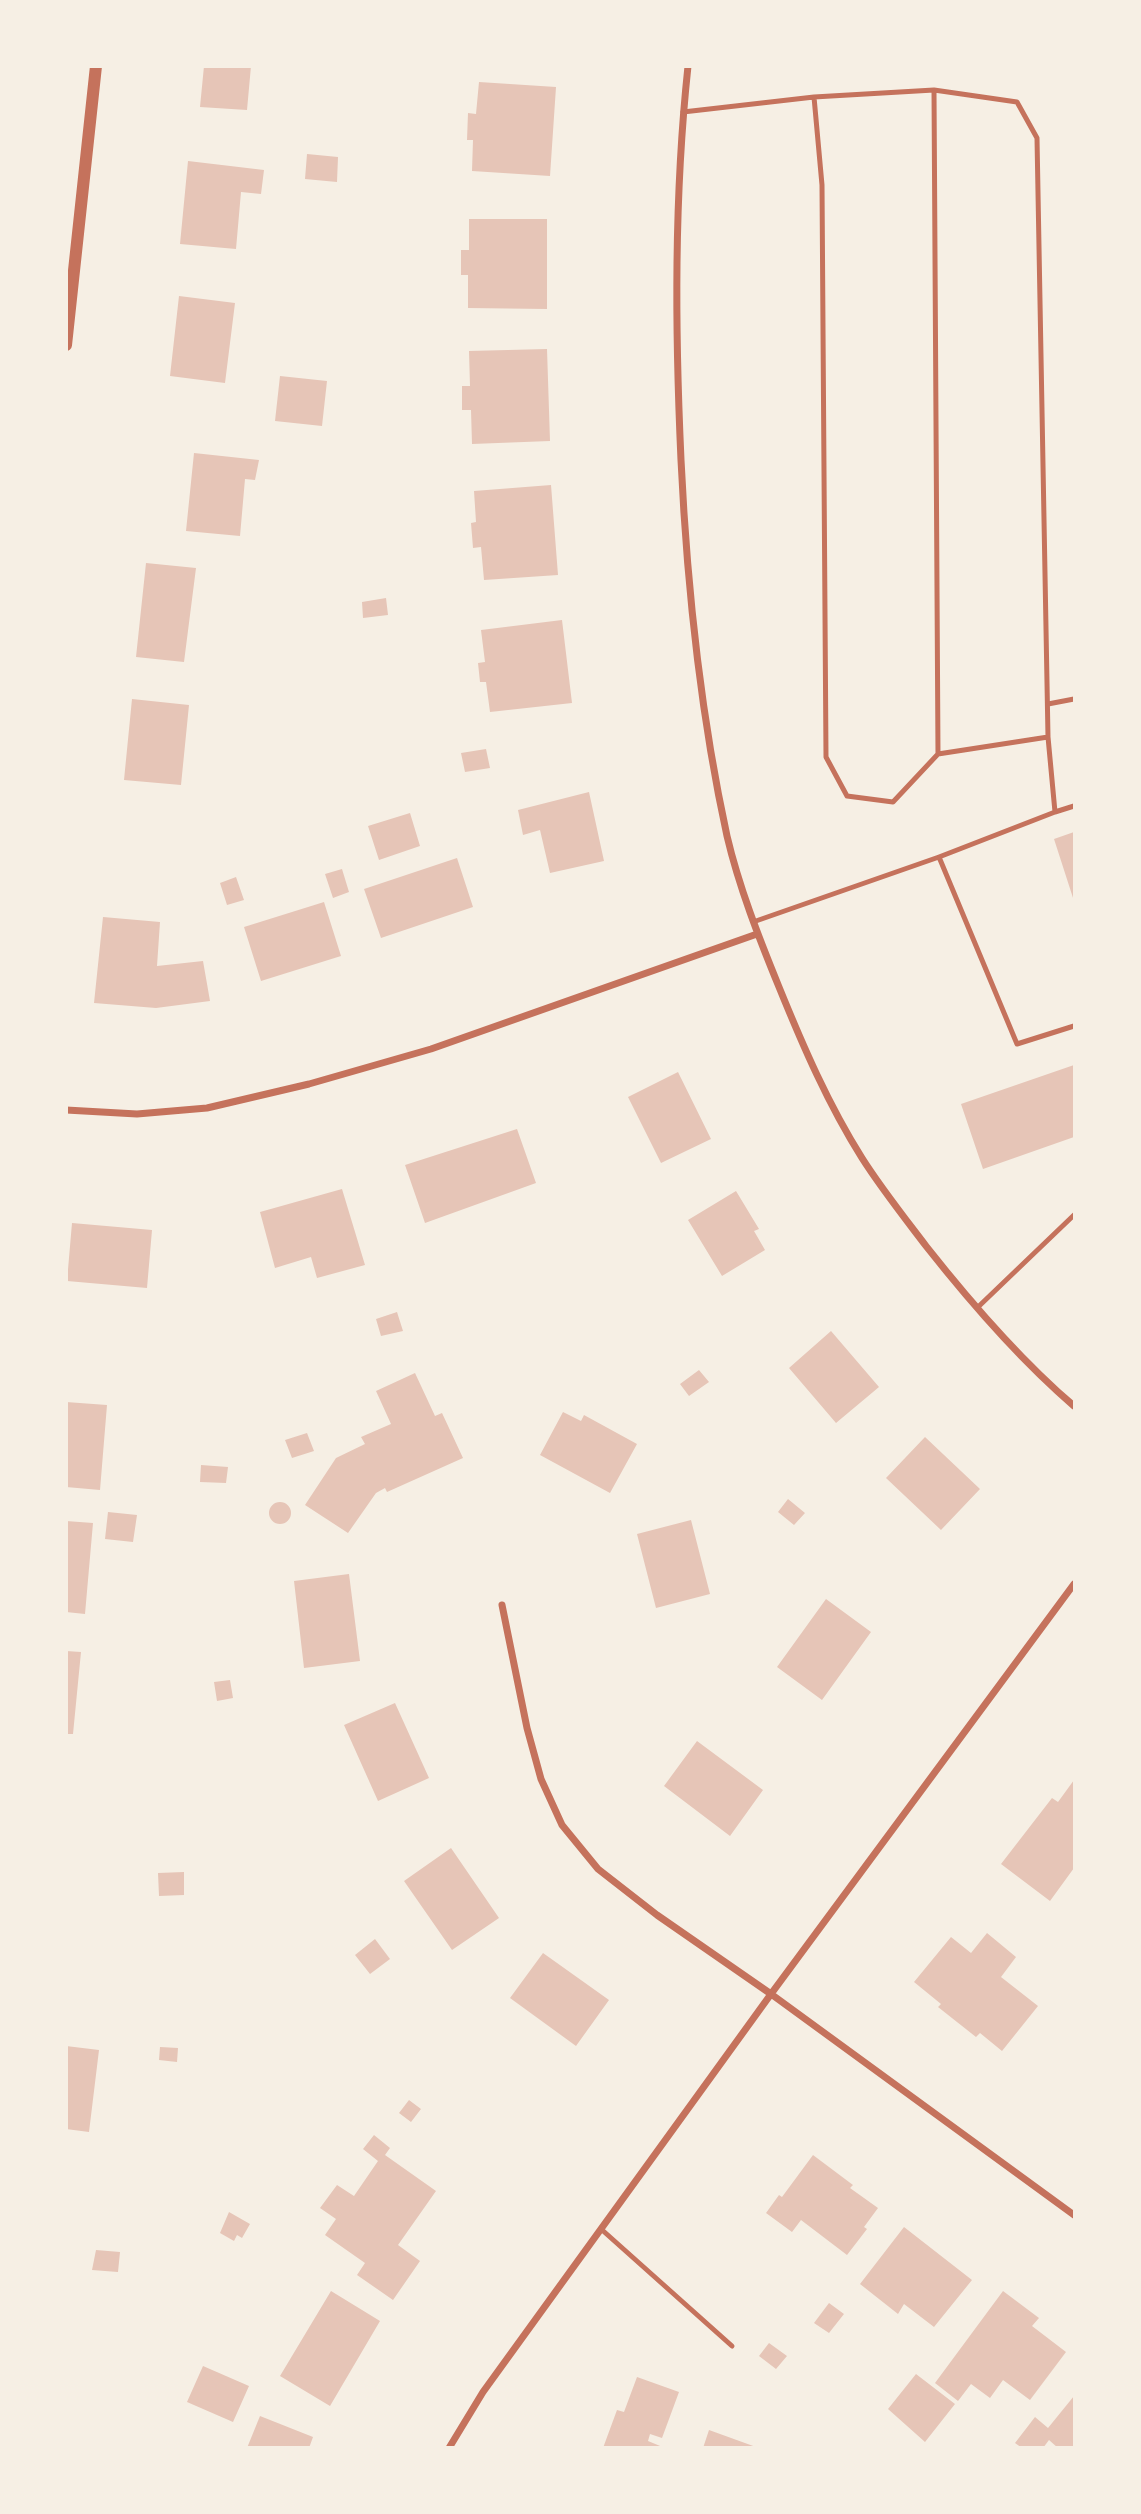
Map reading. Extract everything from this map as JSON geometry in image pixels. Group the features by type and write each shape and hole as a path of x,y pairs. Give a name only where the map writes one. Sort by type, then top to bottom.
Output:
{"street":[{"path":"66,345 96,66"},
{"path":"688,66 676,237 676,345 686,550 698,667 728,838 757,934 812,1067 862,1157 901,1213 977,1308 1002,1337 1074,1406"},
{"path":"66,1111 137,1115 207,1108 309,1084 430,1049 757,934"},
{"path":"449,2448 483,2392 771,1994 1074,1584"},
{"path":"502,1605 527,1728 541,1779 562,1825 598,1869 657,1915 771,1994 1074,2215"}],"lane":[{"path":"683,112 814,97 934,90 1017,102 1037,138 1048,737 1055,812"},
{"path":"934,90 938,754"},
{"path":"814,97 822,185 826,757 847,796 893,802 938,754 1048,737"},
{"path":"1048,704 1074,699"},
{"path":"754,922 1074,806"},
{"path":"939,857 1017,1044 1074,1026"},
{"path":"977,1308 1074,1215"},
{"path":"601,2229 732,2346"}],"building":[{"path":"204,66 251,66 247,110 200,107"},
{"path":"479,82 556,87 550,176 472,171 473,140 467,140 468,113 476,114"},
{"path":"307,154 338,157 337,182 305,179"},
{"path":"188,161 264,170 261,194 241,192 236,249 180,244"},
{"path":"469,219 547,219 547,309 468,308 468,275 461,275 461,250 469,250"},
{"path":"179,296 235,303 225,383 170,376"},
{"path":"547,349 550,441 472,444 471,410 462,410 462,386 470,386 469,351"},
{"path":"280,376 327,381 322,426 275,421"},
{"path":"194,453 259,460 255,480 245,479 240,536 186,531"},
{"path":"551,485 558,575 484,580 481,547 473,548 471,523 476,522 474,491"},
{"path":"146,563 196,568 184,662 136,657"},
{"path":"386,598 388,615 363,618 362,602"},
{"path":"562,620 572,703 490,712 486,682 480,682 478,663 485,662 481,630"},
{"path":"132,699 189,705 181,785 124,780"},
{"path":"486,749 490,768 465,772 461,753"},
{"path":"589,792 604,861 550,873 540,830 523,835 518,810"},
{"path":"410,813 420,846 379,860 368,826"},
{"path":"1074,832 1074,901 1054,839"},
{"path":"457,858 473,907 381,938 364,889"},
{"path":"342,869 349,892 333,898 325,874"},
{"path":"236,877 244,900 227,905 220,883"},
{"path":"324,902 341,956 261,981 244,927"},
{"path":"103,917 160,922 157,966 203,961 210,1001 156,1008 94,1003"},
{"path":"1074,1065 1074,1137 983,1169 961,1104"},
{"path":"678,1072 711,1139 661,1163 628,1097"},
{"path":"517,1129 536,1183 425,1223 405,1165"},
{"path":"342,1189 365,1265 317,1278 311,1257 275,1268 260,1212"},
{"path":"736,1191 759,1229 754,1231 765,1250 722,1276 688,1220"},
{"path":"72,1223 152,1230 147,1288 67,1281"},
{"path":"397,1312 403,1331 381,1336 376,1319"},
{"path":"831,1331 879,1387 836,1423 789,1368"},
{"path":"699,1370 709,1382 689,1396 680,1384"},
{"path":"415,1373 435,1416 442,1413 463,1458 387,1492 385,1488 376,1493 348,1533 305,1505 336,1458 365,1444 361,1437 391,1424 376,1391"},
{"path":"66,1402 107,1405 100,1490 66,1487"},
{"path":"563,1412 581,1421 584,1415 637,1444 610,1493 540,1455"},
{"path":"307,1433 314,1451 292,1458 285,1440"},
{"path":"925,1437 980,1489 941,1530 886,1478"},
{"path":"201,1465 228,1467 226,1483 200,1482"},
{"path":"788,1499 805,1513 794,1525 778,1512"},
{"path":"280,1502 288,1505 291,1513 288,1521 280,1524 272,1521 269,1513 272,1505"},
{"path":"108,1512 137,1515 133,1542 105,1539"},
{"path":"691,1520 710,1594 656,1608 637,1534"},
{"path":"66,1521 93,1523 85,1614 66,1612"},
{"path":"349,1574 360,1661 304,1668 294,1581"},
{"path":"826,1599 871,1632 822,1700 777,1667"},
{"path":"66,1651 81,1652 73,1734 66,1734"},
{"path":"230,1680 233,1698 217,1701 214,1682"},
{"path":"395,1703 429,1778 378,1801 344,1725"},
{"path":"697,1741 763,1790 730,1836 664,1786"},
{"path":"1074,1780 1074,1868 1050,1901 1001,1864 1052,1798 1058,1802"},
{"path":"451,1848 499,1918 452,1950 404,1881"},
{"path":"184,1872 184,1895 159,1896 158,1873"},
{"path":"987,1933 1016,1957 1001,1977 1038,2006 1002,2051 980,2033 976,2037 938,2007 941,2004 914,1982 951,1937 971,1953"},
{"path":"375,1939 390,1959 370,1974 355,1955"},
{"path":"543,1953 609,2000 576,2046 510,1998"},
{"path":"66,2046 99,2050 89,2132 66,2129"},
{"path":"160,2047 178,2048 177,2062 159,2060"},
{"path":"409,2100 421,2109 411,2122 399,2113"},
{"path":"374,2135 390,2148 385,2155 436,2191 398,2245 420,2261 393,2300 357,2275 365,2263 325,2235 336,2219 320,2208 337,2185 354,2196 378,2161 363,2149"},
{"path":"813,2155 853,2185 850,2188 878,2208 864,2227 867,2229 847,2255 801,2220 792,2232 766,2213 779,2195 782,2197"},
{"path":"229,2212 250,2224 242,2238 237,2235 234,2241 220,2233"},
{"path":"904,2227 972,2280 934,2327 904,2304 898,2314 860,2284"},
{"path":"96,2250 120,2252 118,2272 92,2270"},
{"path":"331,2291 380,2321 330,2406 280,2376"},
{"path":"1003,2291 1039,2318 1032,2326 1066,2352 1030,2400 1003,2380 990,2398 971,2384 958,2401 935,2383"},
{"path":"829,2303 844,2314 829,2333 814,2323"},
{"path":"769,2343 787,2356 776,2369 759,2356"},
{"path":"203,2366 249,2386 233,2422 187,2402"},
{"path":"916,2374 955,2404 925,2442 888,2409"},
{"path":"637,2377 679,2392 662,2438 650,2434 648,2441 665,2448 603,2448 617,2410 624,2412"},
{"path":"1074,2396 1074,2448 1058,2448 1049,2440 1043,2448 1022,2448 1015,2443 1035,2417 1048,2428"},
{"path":"260,2416 313,2437 309,2448 247,2448"},
{"path":"709,2430 756,2447 756,2448 703,2448"}]}
